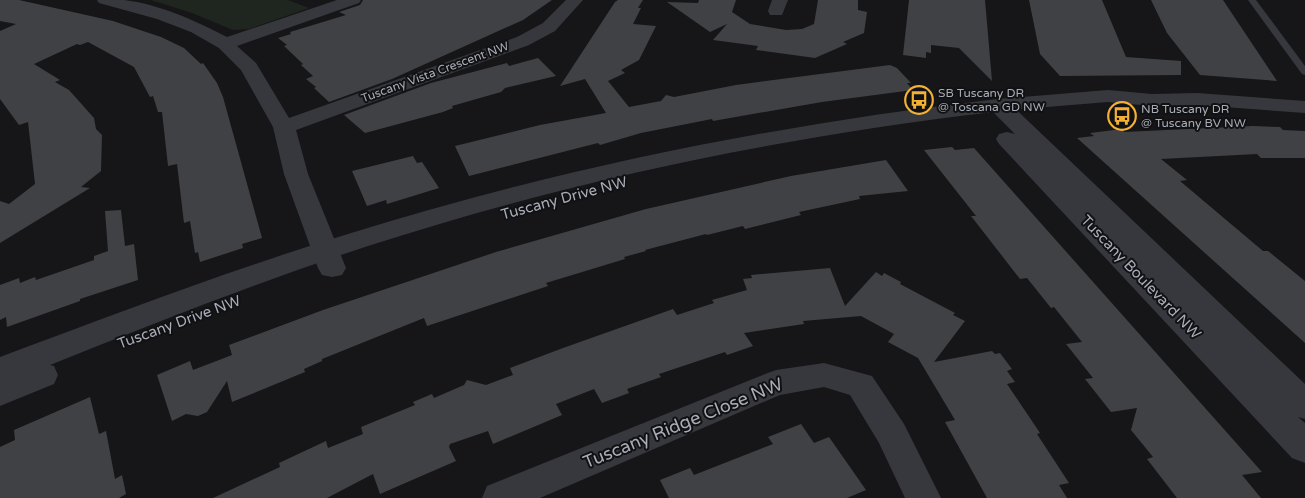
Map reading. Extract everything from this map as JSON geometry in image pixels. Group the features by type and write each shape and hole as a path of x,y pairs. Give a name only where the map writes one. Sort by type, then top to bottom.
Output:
{"street":[{"path":"225,44 353,0"},
{"name":"Tuscany Vista Crescent NW","path":"284,127 523,40 549,27 574,0"},
{"path":"114,1 163,15 197,28 225,44 249,68 284,127 296,174 328,259"},
{"name":"Tuscany Drive NW","path":"0,371 328,259 676,170 993,112 1119,108 1152,100 1206,100 1305,107"},
{"name":"Tuscany Boulevard NW","path":"993,112 1305,405"},
{"name":"Tuscany Boulevard NW","path":"993,112 1305,447"},
{"name":"Tuscany Drive NW","path":"0,392 189,318 328,259"},
{"name":"Tuscany Ridge Close NW","path":"500,498 776,383 824,375 861,385 892,434 923,498"}],"lane":[{"path":"1252,0 1305,72"}],"shaded area":[{"path":"151,0 288,0 309,8 249,29 233,30 192,13"}],"building":[{"path":"0,0 19,0 113,21 161,37 184,48 201,64 203,63 217,83 223,97 262,238 242,244 243,248 200,262 198,252 195,253 190,221 184,223 177,164 168,166 162,112 158,112 153,96 150,97 134,67 88,42 80,45 77,44 34,64 60,80 55,82 69,90 94,118 96,129 102,135 101,171 81,187 90,188 0,243 0,201 9,204 35,184 28,122 19,125 0,99 0,31 16,24 0,21"},
{"path":"363,0 552,0 523,20 392,79 329,102 306,79 313,76 284,46 287,45 278,38 291,34 290,32 346,15 339,12 360,5"},
{"path":"618,0 643,0 638,8 641,8 633,24 656,26 639,60 621,70 625,73 608,81 629,107 661,101 666,95 674,97 736,85 890,65 897,68 911,83 907,83 913,90 822,102 713,121 712,119 641,133 600,145 598,143 469,176 455,146 540,125 606,113 585,79 560,86"},
{"path":"699,0 736,0 732,12 750,24 786,30 802,29 814,24 818,0 858,0 858,10 867,12 864,33 843,42 847,44 815,58 756,50 758,46 713,40 727,24 710,32 667,2 698,3"},
{"path":"909,0 985,0 992,81 959,48 931,45 931,53 926,52 926,58 903,55"},
{"path":"1029,0 1102,0 1126,57 1181,61 1181,75 1060,76 1040,54"},
{"path":"1151,0 1223,0 1277,81 1200,75 1167,33"},
{"path":"538,58 556,76 505,88 501,92 452,106 453,108 443,112 365,133 344,115 431,83 507,63 509,66"},
{"path":"1253,126 1280,127 1283,130 1305,131 1305,158 1261,158 1257,154 1161,159 1187,180 1180,181 1263,251 1268,251 1305,281 1305,343 1077,138 1094,136 1090,133 1122,129 1124,132"},
{"path":"952,147 955,150 974,148 1262,472 1242,475 1261,498 1177,498 1147,459 1153,457 1131,430 1137,408 1111,412 1085,379 1093,378 1066,344 1082,342 1054,307 1051,308 1027,278 1020,279 971,216 976,216 924,150"},
{"path":"413,156 417,163 422,162 439,188 387,204 386,200 367,206 352,171"},
{"path":"886,160 908,191 859,196 860,199 799,212 801,215 745,229 743,226 706,234 645,250 624,257 625,259 546,283 548,286 427,326 424,318 322,359 322,361 304,369 305,372 232,402 227,381 207,412 198,416 186,414 172,421 157,375 190,361 193,370 232,355 229,345 323,310 496,252 646,209 791,176"},
{"path":"121,210 125,246 134,244 138,280 80,299 80,301 7,327 6,317 0,320 0,285 19,278 20,283 35,277 36,280 94,260 94,256 108,251 105,211"},
{"path":"830,268 845,306 876,272 882,276 884,273 901,282 900,284 955,313 953,315 965,321 934,362 992,351 995,354 1000,353 1012,369 1007,371 1015,382 1007,384 1040,433 1037,434 1069,483 1059,485 1067,498 987,498 945,422 955,420 918,358 888,342 894,334 861,316 803,321 804,324 744,333 753,346 727,355 725,352 659,374 661,377 627,389 629,393 602,403 594,389 556,404 562,415 493,444 488,431 450,444 449,447 456,461 380,494 373,474 327,498 213,498 280,467 279,463 326,441 328,448 363,434 361,427 415,405 413,402 432,394 434,398 464,385 467,380 486,385 513,375 510,368 563,348 673,309 677,315 714,303 712,300 747,290 743,279 752,278 751,275"},
{"path":"90,397 99,434 106,431 115,479 122,475 126,494 119,498 0,498 0,447 15,440 14,430"},
{"path":"801,424 814,443 829,437 866,490 847,498 669,498 660,480 690,468 694,475 773,444 768,437"}],"place":[{"name":"SB Tuscany DR @ Toscana GD NW","path":"919,100"},
{"name":"NB Tuscany DR @ Tuscany BV NW","path":"1122,116"}]}
